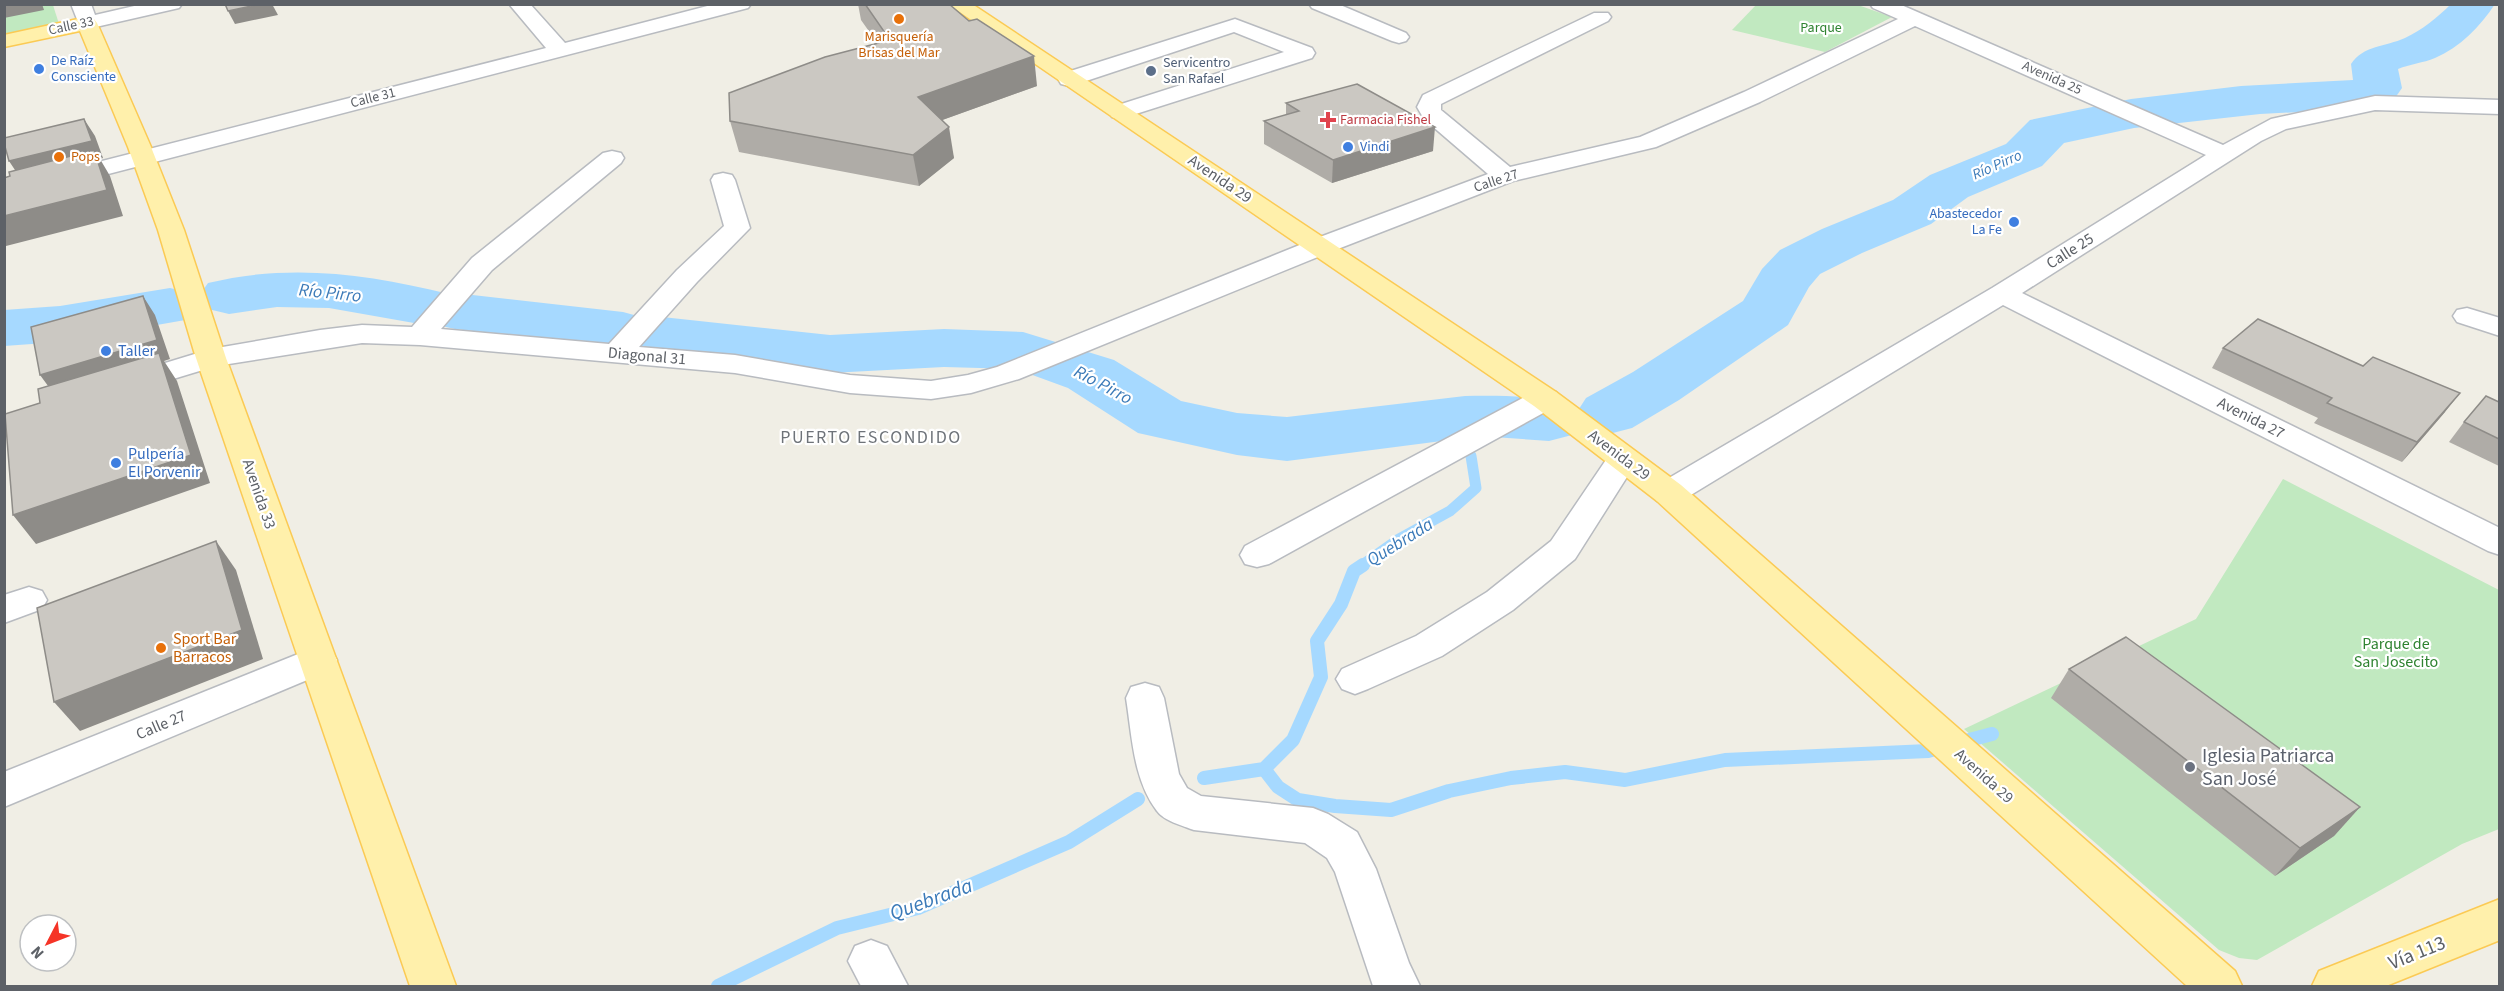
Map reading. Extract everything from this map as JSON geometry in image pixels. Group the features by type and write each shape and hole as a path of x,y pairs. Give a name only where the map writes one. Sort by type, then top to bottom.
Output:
{"main road":[{"name":"Avenida 29","path":"958,4 1321,246 1545,399 1668,493 2219,987"},
{"name":"Calle 33","path":"4,41 84,14"},
{"name":"Avenida 33","path":"84,14 146,157 195,295 211,358 433,987"},
{"name":"Vía 113","path":"2335,987 2499,919"}],"street":[{"name":"Calle 33","path":"84,14 172,4"},
{"path":"519,4 560,50"},
{"name":"Calle 31","path":"4,194 741,4"},
{"path":"1319,4 1399,37"},
{"name":"Avenida 25","path":"1880,4 2224,154"},
{"path":"1506,176 1432,114 1428,107 1431,100 1601,16"},
{"name":"Calle 27","path":"1077,346 1321,246 1506,176 1648,142 1752,97 1914,19"},
{"path":"1069,79 1235,25 1304,53 1120,112"},
{"name":"Calle 25","path":"1668,493 2002,294 2224,154 2279,124 2375,103 2499,107"},
{"path":"420,336 482,264 612,158"},
{"path":"616,354 687,276 737,228 723,180"},
{"name":"Avenida 27","path":"2002,294 2499,543"},
{"path":"2467,316 2499,328"},
{"name":"Diagonal 31","path":"99,393 211,358 352,336 420,336 735,364 850,384 931,390 971,384 1008,373 1077,346"},
{"path":"1257,555 1545,399"},
{"path":"1355,679 1438,640 1500,601 1563,550 1623,458"},
{"name":"Calle 27","path":"4,790 318,660"},
{"path":"1145,698 1159,775 1172,800 1194,813 1313,826 1342,846 1355,869 1389,972 1397,987"}],"green space":[{"name":"Parque","path":"1757,4 1858,5 1892,17 1825,52 1732,30"},
{"path":"4,5 53,5 59,24 5,35"},
{"name":"Parque de San Josecito","path":"2283,479 2499,590 2499,829 2462,844 2257,960 2239,958 2219,950 1964,729 2196,619"}],"building":[{"path":"225,4 261,4 228,11"},
{"path":"865,4 949,4 969,21 977,19 1034,56 918,97 949,127 913,155 730,121 729,93 825,57 890,40"},
{"path":"1357,84 1435,127 1333,160 1264,121 1299,111 1286,103"},
{"path":"84,119 92,141 9,161 4,138"},
{"path":"94,150 107,190 4,216 4,178 10,176 9,172"},
{"path":"143,296 157,340 40,375 31,327"},
{"path":"2258,319 2363,366 2373,357 2460,393 2417,442 2327,403 2332,398 2223,348"},
{"path":"159,353 191,455 13,515 5,414 40,403 38,389"},
{"path":"2486,396 2499,402 2499,439 2464,422"},
{"path":"216,541 242,630 54,702 37,608"},
{"path":"2126,637 2360,807 2300,848 2069,669"}],"waterway":[{"name":"Río Pirro","path":"1609,413 1656,386 1767,312 1783,281 1800,262 1842,241 1912,212 1949,186 2024,155 2048,131 2131,114 2204,105 2260,99 2341,96 2366,92 2378,88 2374,64 2387,57 2418,49 2437,39 2461,19 2474,4"},
{"name":"Río Pirro","path":"229,296 277,289 329,290 431,308"},
{"name":"Río Pirro","path":"4,328 60,324 170,306"},
{"name":"Río Pirro","path":"455,311 623,330"},
{"name":"Río Pirro","path":"653,334 830,354 944,348 1023,351 1091,374 1161,418 1237,434 1287,439 1465,417 1493,416 1549,420"},
{"name":"Quebrada","path":"1361,566 1399,539 1450,511 1476,488 1471,456"},
{"name":"Quebrada","path":"1264,769 1293,740 1321,677 1317,641 1341,604 1354,571 1363,565"},
{"path":"1264,769 1278,787 1298,800 1335,806 1391,810 1449,791 1511,778 1565,772 1625,780 1725,760 1928,751 1992,734"},
{"name":"Quebrada","path":"1204,778 1264,769"},
{"name":"Quebrada","path":"718,986 837,928 918,908 1069,842 1138,799"}],"place":[{"name":"Marisquería Brisas del Mar","path":"899,19"},
{"name":"De Raíz Consciente","path":"39,69"},
{"name":"Servicentro San Rafael","path":"1151,71"},
{"name":"Farmacia Fishel","path":"1328,120"},
{"name":"Vindi","path":"1348,147"},
{"name":"Pops","path":"59,157"},
{"name":"Abastecedor La Fe","path":"2014,222"},
{"name":"Taller","path":"106,351"},
{"name":"Pulpería El Porvenir","path":"116,463"},
{"name":"Sport Bar Barracos","path":"161,648"},
{"name":"Iglesia Patriarca San José","path":"2190,767"}],"district":[{"name":"PUERTO ESCONDIDO","path":"871,437"}]}
